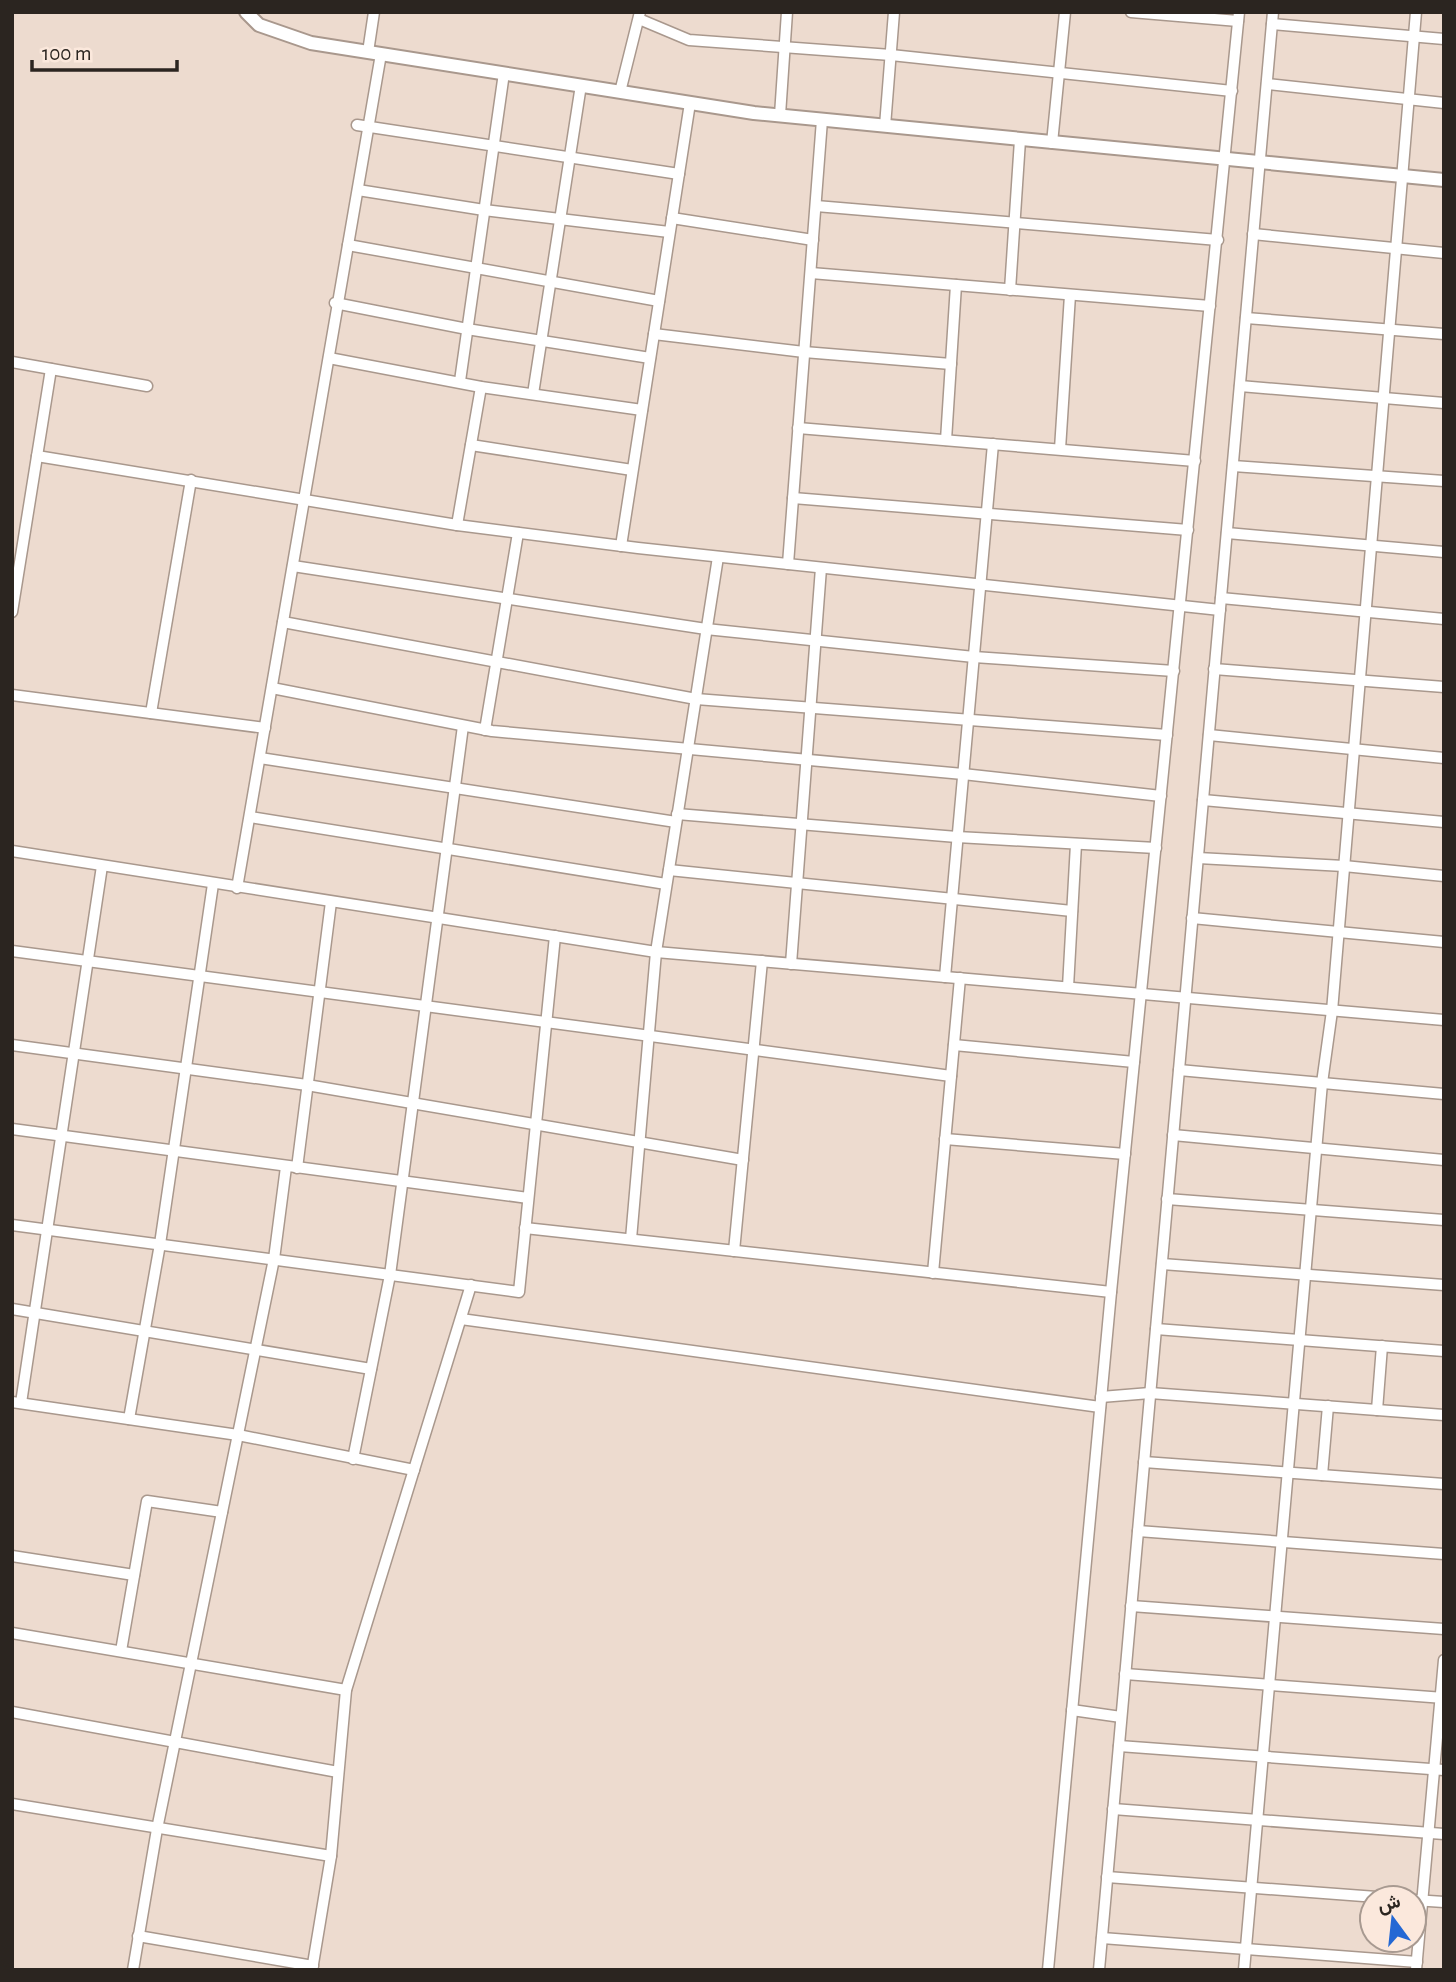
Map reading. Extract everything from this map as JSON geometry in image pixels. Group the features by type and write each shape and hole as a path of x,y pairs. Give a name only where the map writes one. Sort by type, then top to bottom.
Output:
{"main road":[{"path":"246,12 259,25 311,43 780,116 1444,180"}],"street":[{"path":"237,888 329,358 336,303 369,127 375,53 374,12"},
{"path":"780,116 787,12"},
{"path":"885,126 894,12"},
{"path":"1052,143 1065,12"},
{"path":"1048,1970 1100,1402 1226,161 1238,17 1131,12"},
{"path":"1099,1970 1273,12"},
{"path":"1244,1970 1322,1083 1332,1011 1345,866 1416,12"},
{"path":"620,92 639,16 689,40 891,55 1232,91"},
{"path":"1272,24 1444,39"},
{"path":"460,382 504,73"},
{"path":"1266,84 1444,103"},
{"path":"533,394 581,85"},
{"path":"621,546 690,103"},
{"path":"788,565 822,120"},
{"path":"357,125 679,174"},
{"path":"1010,290 1020,140"},
{"path":"358,190 484,210 669,232"},
{"path":"816,206 1218,240"},
{"path":"672,218 813,240"},
{"path":"1253,234 1444,253"},
{"path":"348,245 659,300"},
{"path":"811,273 1210,306"},
{"path":"946,440 956,285"},
{"path":"1060,449 1070,295"},
{"path":"336,303 467,329 650,358"},
{"path":"1246,318 1444,334"},
{"path":"654,334 804,352 951,364"},
{"path":"329,358 481,387 642,410"},
{"path":"12,362 146,386"},
{"path":"12,612 51,369"},
{"path":"1240,386 1444,403"},
{"path":"457,525 481,387"},
{"path":"799,428 1195,461"},
{"path":"945,977 993,444"},
{"path":"471,445 632,470"},
{"path":"37,456 517,533 788,565 1220,610"},
{"path":"1233,466 1444,481"},
{"path":"152,713 191,480"},
{"path":"793,498 1188,530"},
{"path":"485,730 517,533"},
{"path":"1227,533 1444,552"},
{"path":"631,1240 656,952 718,557"},
{"path":"293,566 706,629 974,657 1174,671"},
{"path":"791,964 821,568"},
{"path":"1221,598 1444,620"},
{"path":"283,622 696,699 1167,735"},
{"path":"1214,668 1444,687"},
{"path":"272,688 485,730 687,751 963,774 1161,796"},
{"path":"12,695 265,727"},
{"path":"353,1459 390,1275 463,726"},
{"path":"1209,735 1444,758"},
{"path":"260,758 677,818 1156,848"},
{"path":"1203,800 1444,822"},
{"path":"250,817 666,884"},
{"path":"1068,987 1076,844"},
{"path":"12,851 656,952 1444,1020"},
{"path":"1198,858 1345,866 1444,876"},
{"path":"102,866 34,1312 16,1402 238,1435 414,1470"},
{"path":"669,870 1072,911"},
{"path":"129,1419 160,1244 213,884"},
{"path":"132,1970 157,1829 256,1350 307,1085 331,902"},
{"path":"1192,918 1444,942"},
{"path":"12,1225 519,1292 555,936"},
{"path":"12,951 951,1076"},
{"path":"734,1251 762,961"},
{"path":"933,1273 960,978"},
{"path":"12,1045 307,1085 743,1160"},
{"path":"954,1045 1134,1062"},
{"path":"1179,1070 1444,1094"},
{"path":"12,1129 528,1198"},
{"path":"1173,1136 1444,1160"},
{"path":"945,1139 1125,1154"},
{"path":"1167,1199 1444,1220"},
{"path":"525,1228 1111,1292"},
{"path":"1162,1264 1444,1285"},
{"path":"138,1936 313,1968 331,1856 346,1690 471,1285"},
{"path":"12,1309 371,1369"},
{"path":"461,1319 1100,1402 1150,1393 1444,1415"},
{"path":"1156,1329 1444,1351"},
{"path":"1377,1410 1382,1346"},
{"path":"1322,1475 1328,1406"},
{"path":"1144,1462 1444,1484"},
{"path":"121,1651 147,1501 222,1512"},
{"path":"1138,1531 1444,1553"},
{"path":"12,1556 134,1575"},
{"path":"1131,1606 1444,1629"},
{"path":"12,1633 346,1690"},
{"path":"1420,1884 1439,1770 1444,1660"},
{"path":"1125,1674 1442,1698"},
{"path":"1072,1710 1121,1717"},
{"path":"12,1712 338,1772"},
{"path":"1119,1745 1439,1770"},
{"path":"12,1804 331,1856"},
{"path":"1113,1810 1444,1834"},
{"path":"1107,1877 1358,1896"},
{"path":"1102,1938 1417,1966"}]}
